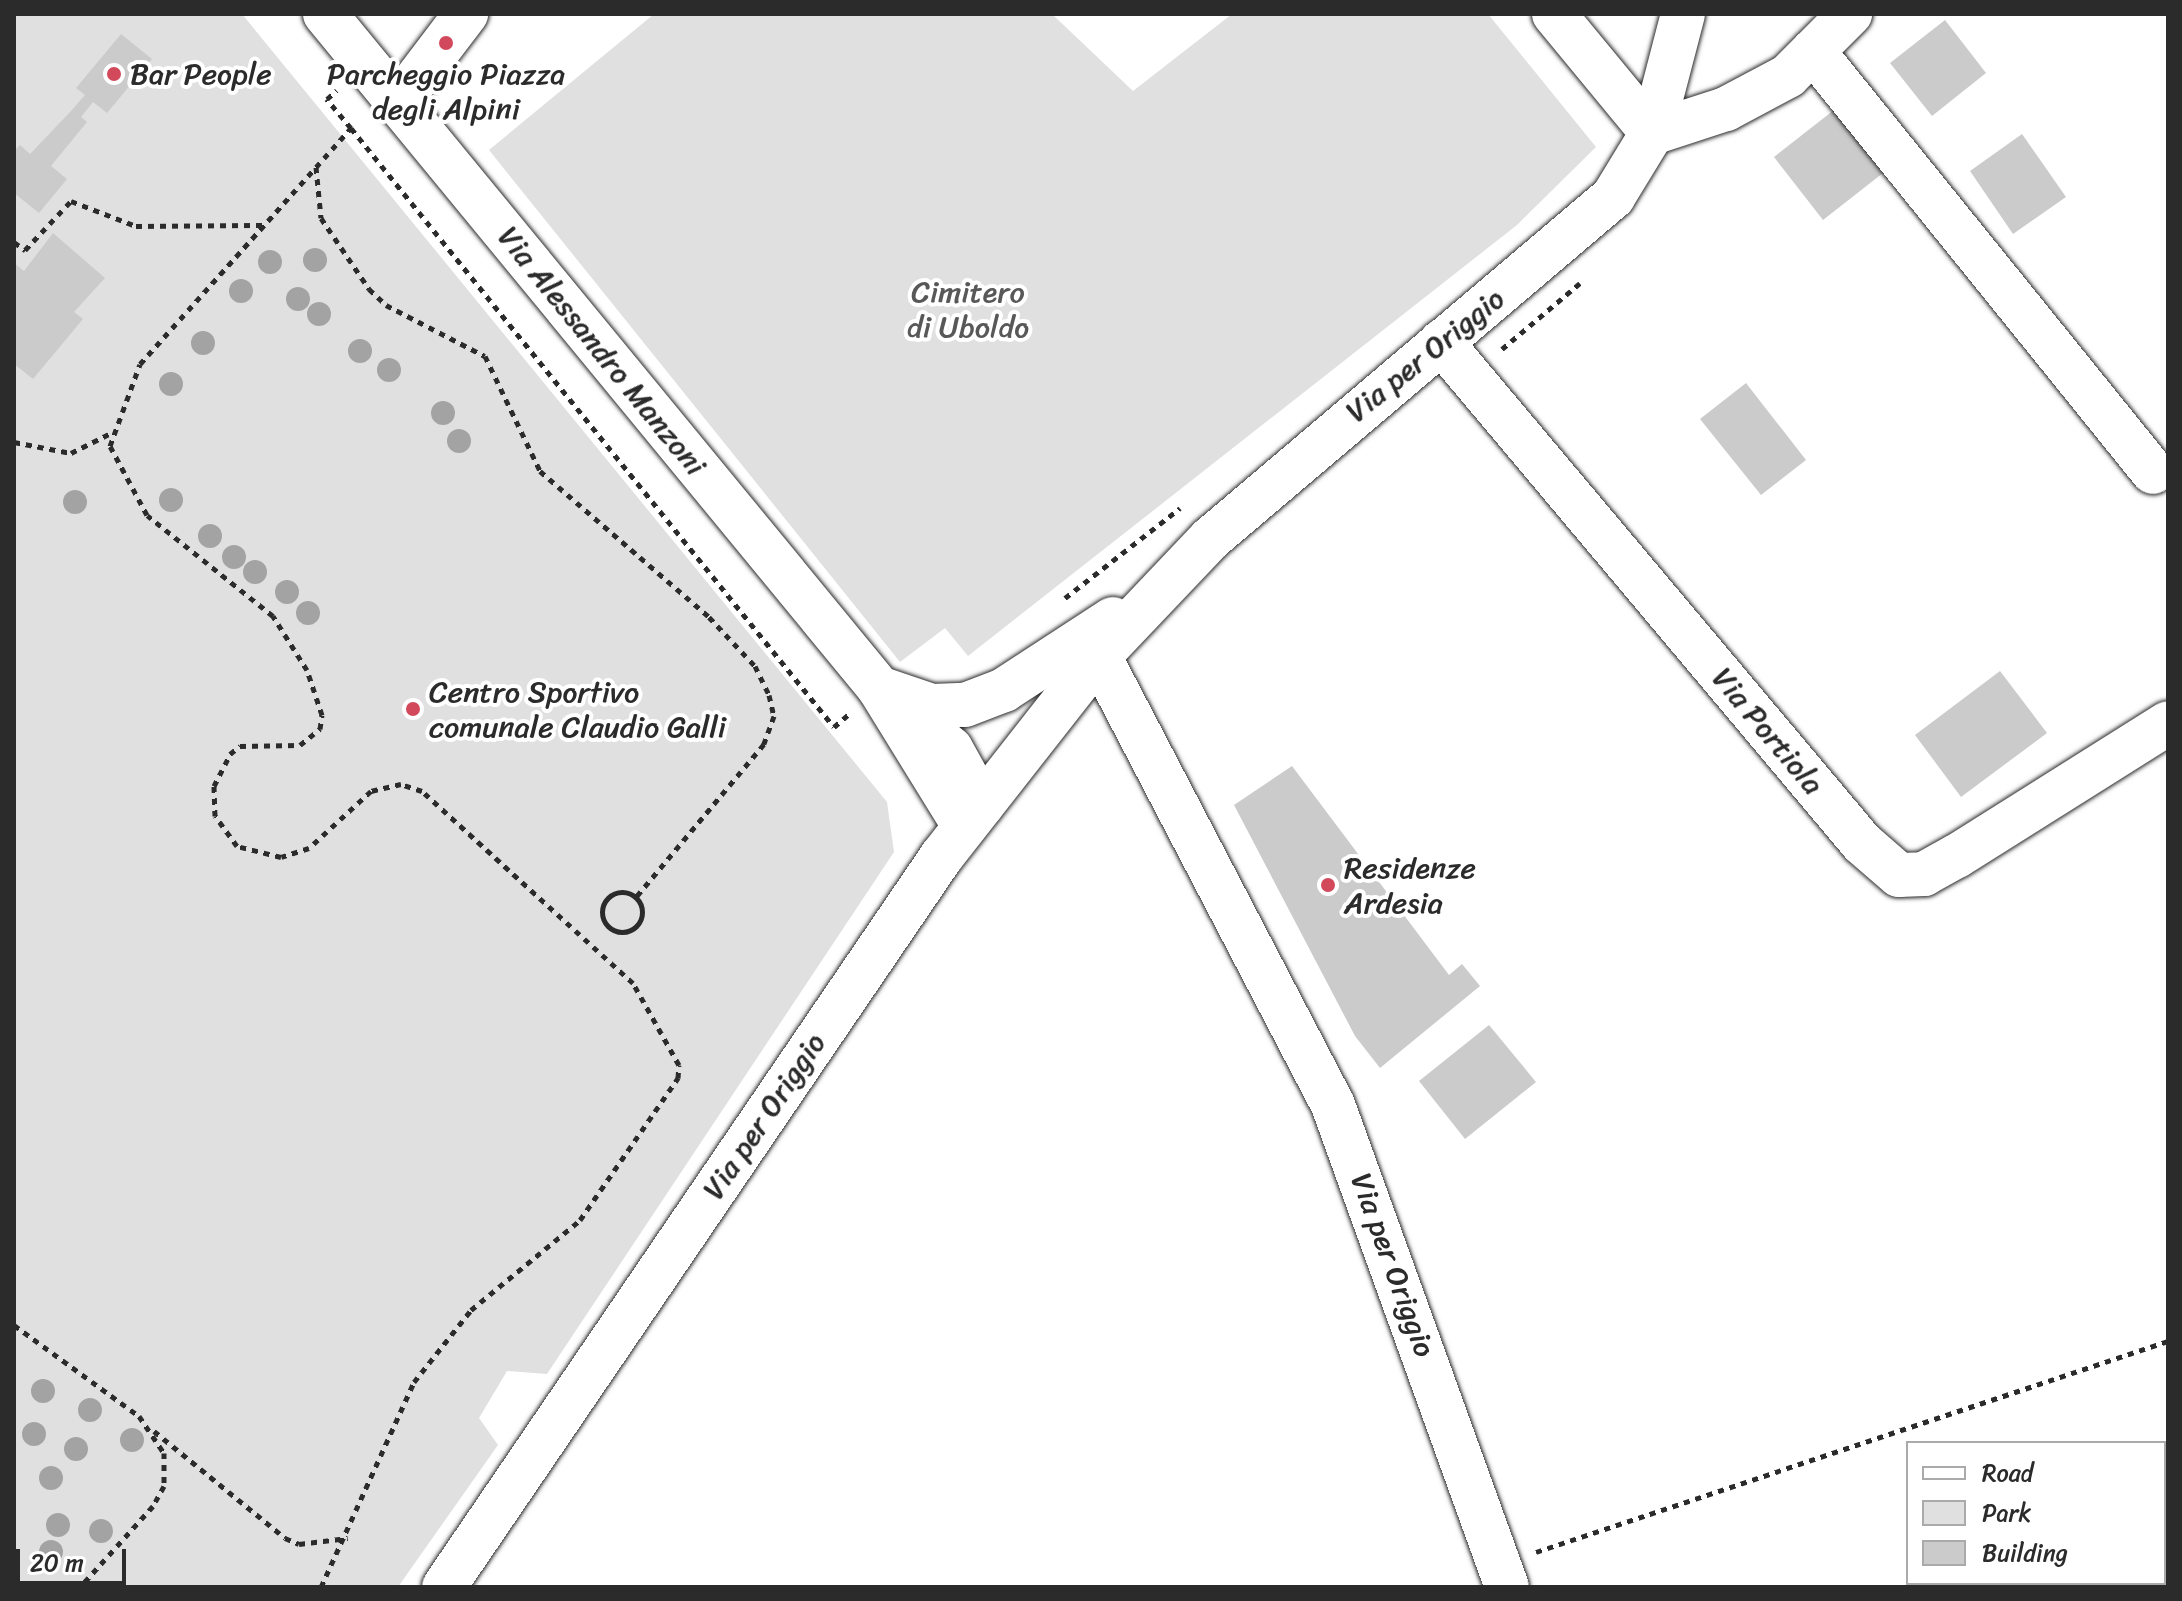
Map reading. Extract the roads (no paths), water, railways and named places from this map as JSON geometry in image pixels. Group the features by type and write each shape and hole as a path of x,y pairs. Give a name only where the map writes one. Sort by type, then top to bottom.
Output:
{"street":[{"name":"Via Alessandro Manzoni","path":"325,14 879,688 951,749 973,816"},
{"path":"399,102 466,14"},
{"path":"1554,14 1652,133 1726,109 1788,76 1850,14"},
{"name":"Via per Origgio","path":"444,1587 973,816 1099,656 1167,582 1441,342 1613,197 1652,133 1683,14"},
{"path":"1813,51 2153,472"},
{"name":"Via Portiola","path":"1441,342 1862,843 1899,875 1924,874 1957,856 2168,723"},
{"path":"879,688 932,706 965,705 1004,690 1167,582"},
{"name":"Via per Origgio","path":"1099,656 1333,1105 1502,1576"}],"place":[{"name":"Parcheggio Piazza degli Alpini","path":"446,43"},
{"name":"Bar People","path":"114,74"},
{"name":"Centro Sportivo comunale Claudio Galli","path":"413,709"},
{"name":"Residenze Ardesia","path":"1328,885"}],"park label":[{"name":"Cimitero di Uboldo","path":"968,309"}]}
